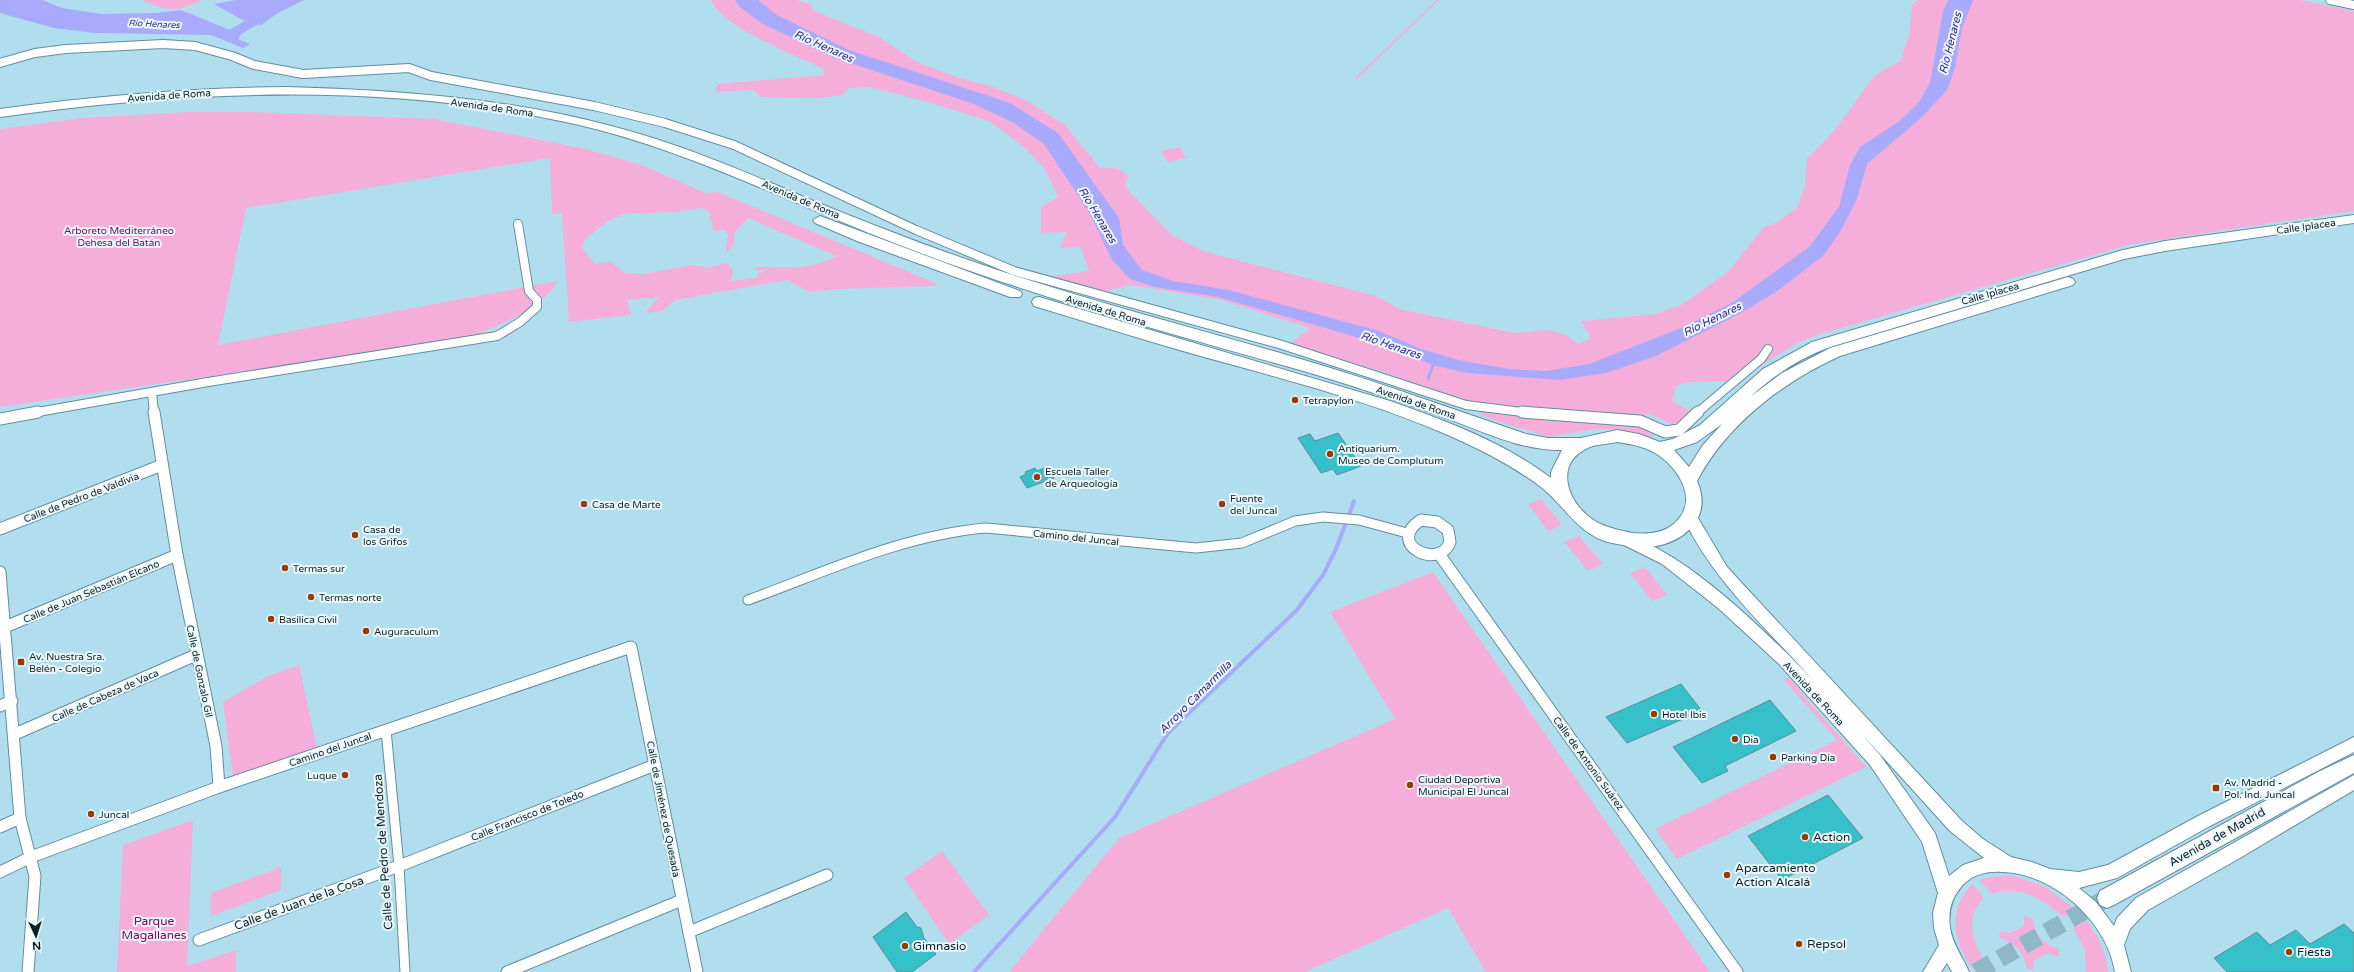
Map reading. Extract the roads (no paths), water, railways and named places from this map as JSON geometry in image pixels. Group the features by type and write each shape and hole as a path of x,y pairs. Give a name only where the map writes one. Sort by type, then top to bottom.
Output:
{"main road":[{"name":"Avenida de Roma","path":"0,112 143,96 295,91 417,96 507,107 576,120 663,144 748,176 870,229 1009,281 1160,327 1351,379 1534,442 1580,443"},
{"name":"Avenida de Roma","path":"0,120 138,104 261,98 412,104 498,116 568,129 652,152 740,184 862,238 1002,290 1155,337 1344,390 1395,407 1478,441 1515,460 1545,480 1562,496"},
{"name":"Calle Iplacea","path":"1659,448 1680,444 1704,432 1768,373 1795,356 1825,343 2123,255 2165,246 2354,219"},
{"name":"Calle Iplacea","path":"1690,480 1701,457 1718,437 1774,387 1802,368 1836,352 2133,264 2175,255 2354,228"},
{"path":"1617,436 1639,440 1659,448 1672,457 1690,480 1695,499 1690,517 1676,532 1654,540 1627,540 1606,534 1588,524 1572,511 1562,496 1558,475 1564,457 1580,443 1597,437 1617,436"},
{"name":"Avenida de Madrid","path":"2327,777 2354,759"},
{"name":"Avenida de Madrid","path":"2107,898 2327,777 2354,764"}],"street":[{"path":"2330,0 2354,5"},
{"path":"0,63 35,53 66,49 124,45 195,46 232,56 254,66 303,74 409,68 431,76 594,106 664,123 734,145 916,230 1014,271 1279,344 1466,405 1550,416 1640,421 1665,432 1679,430 1734,380 1761,359 1768,349"},
{"path":"0,419 152,392 497,336 520,322 537,307 537,300 529,291 518,224"},
{"path":"152,392 162,465"},
{"name":"Calle de Gonzalo Gil","path":"162,465 177,556 196,655 216,746 219,787"},
{"name":"Calle de Pedro de Valdivia","path":"0,529 162,465"},
{"name":"Avenida de Roma","path":"1690,517 1697,532 1722,571 1956,826 1977,844 2008,864"},
{"name":"Camino del Juncal","path":"748,600 911,540 951,531 986,528 1196,548 1229,546 1256,539 1289,522 1309,518 1356,518 1407,533"},
{"path":"1421,520 1432,520 1442,524 1450,532 1452,541 1448,549 1439,554 1427,555 1416,550 1409,542 1407,533 1412,525 1421,520"},
{"name":"Avenida de Roma","path":"1627,540 1667,560 1723,604 1784,660 1828,706 1875,760 1930,838 1946,892"},
{"name":"Calle de Antonio Suárez","path":"1439,554 1737,972"},
{"name":"Calle de Juan Sebastián Elcano","path":"5,627 177,556"},
{"path":"0,572 15,734 20,818 35,876 28,972"},
{"name":"Camino del Juncal","path":"0,872 31,857 219,787 631,646"},
{"name":"Calle de Jiménez de Quesada","path":"631,646 697,972"},
{"name":"Calle de Cabeza de Vaca","path":"15,734 196,655"},
{"path":"0,706 12,701"},
{"name":"Calle de Pedro de Mendoza","path":"386,730 399,866 404,972"},
{"path":"2050,877 2079,880 2111,872 2204,821 2234,807 2354,744"},
{"name":"Calle Francisco de Toledo","path":"399,866 655,765"},
{"path":"2116,945 2124,924 2142,904 2234,853 2354,782"},
{"path":"0,827 20,818"},
{"path":"1961,972 1948,947 1942,927 1942,908 1946,892 1960,875 1982,865 2008,864 2029,868 2050,877 2076,895 2095,913 2116,945 2122,972"},
{"name":"Calle de Juan de la Cosa","path":"199,940 399,866"},
{"path":"689,932 827,875"},
{"path":"507,972 682,900"},
{"path":"1931,972 1948,947"}],"water":[{"path":"0,0 42,0 62,8 102,14 156,13 181,10 235,32 241,35 238,39 250,44 243,48 211,35 95,33 54,28 0,13"},
{"path":"236,0 304,0 278,13 261,25 248,23 214,4"},
{"path":"735,0 758,0 777,15 849,50 1010,103 1058,133 1119,218 1123,245 1142,270 1173,281 1229,290 1379,331 1421,349 1462,361 1510,369 1546,371 1589,364 1686,326 1733,302 1809,247 1839,207 1850,165 1860,147 1901,120 1919,102 1930,83 1943,11 1948,0 1973,0 1962,28 1955,68 1947,90 1921,118 1867,164 1857,199 1840,232 1823,256 1776,292 1739,314 1656,356 1606,373 1559,380 1467,373 1432,365 1397,349 1218,297 1154,287 1130,279 1112,260 1090,214 1044,144 1014,123 974,104 835,58 761,23 740,7"}],"waterway":[{"name":"Río Henares","path":"210,30 225,34 235,32 291,0"},
{"name":"Arroyo Camarmilla","path":"1428,379 1434,363"},
{"name":"Arroyo Camarmilla","path":"974,972 1115,817 1168,733 1297,610 1323,575 1336,549 1354,501"}],"tunnel":[{"path":"1976,972 2107,898"}],"place":[{"name":"Tetrapylon","path":"1295,400"},
{"name":"Antiquarium. Museo de Complutum","path":"1330,454"},
{"name":"Escuela Taller de Arqueología","path":"1037,477"},
{"name":"Casa de Marte","path":"584,504"},
{"name":"Fuente del Juncal","path":"1222,504"},
{"name":"Casa de los Grifos","path":"355,535"},
{"name":"Termas sur","path":"285,568"},
{"name":"Termas norte","path":"311,597"},
{"name":"Basílica Civil","path":"271,619"},
{"name":"Auguraculum","path":"366,631"},
{"name":"Av. Nuestra Sra. Belén - Colegio","path":"21,662"},
{"name":"Hotel Ibis","path":"1654,714"},
{"name":"Dia","path":"1735,739"},
{"name":"Parking Día","path":"1773,757"},
{"name":"Luque","path":"345,775"},
{"name":"Ciudad Deportiva Municipal El Juncal","path":"1410,785"},
{"name":"Av. Madrid - Pol. Ind. Juncal","path":"2216,788"},
{"name":"Juncal","path":"91,814"},
{"name":"Action","path":"1805,837"},
{"name":"Aparcamiento Action Alcalá","path":"1727,875"},
{"name":"Repsol","path":"1799,944"},
{"name":"Gimnasio","path":"905,946"},
{"name":"Fiesta","path":"2289,952"}],"park label":[{"name":"Arboreto Mediterráneo Dehesa del Batán","path":"119,236"},
{"name":"Parque Magallanes","path":"154,928"}]}
